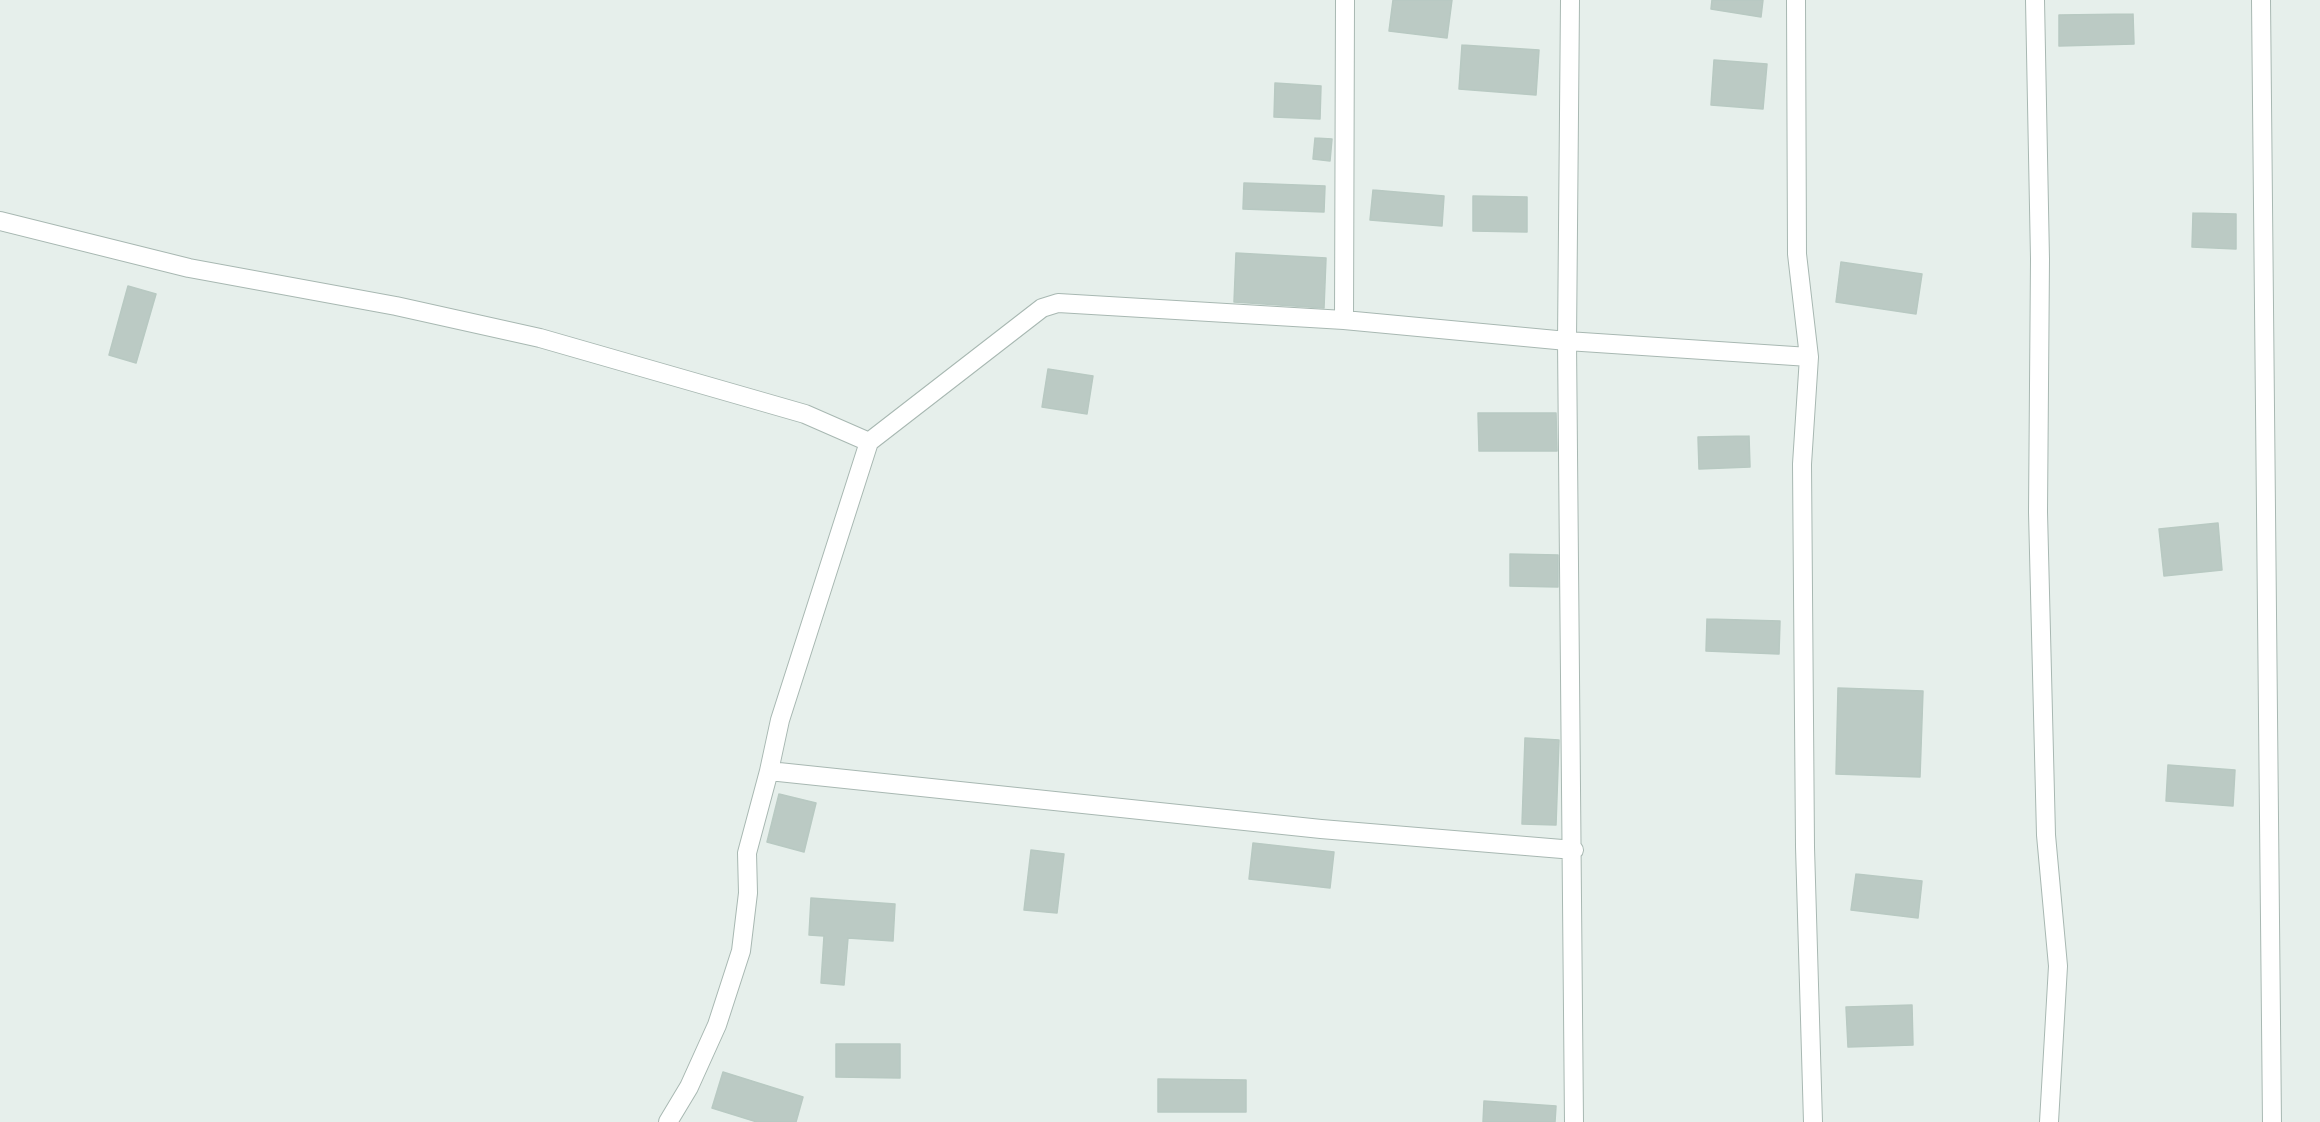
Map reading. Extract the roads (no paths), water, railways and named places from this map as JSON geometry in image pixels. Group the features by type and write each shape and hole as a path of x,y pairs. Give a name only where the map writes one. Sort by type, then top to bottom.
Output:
{"street":[{"path":"1344,320 1345,0"},
{"path":"1570,0 1567,341 1574,850 1574,1122"},
{"path":"1796,0 1797,254 1809,357 1802,464 1805,847 1813,1122"},
{"path":"2035,0 2040,259 2038,512 2046,835 2058,966 2049,1122"},
{"path":"2261,0 2272,1122"},
{"path":"0,221 189,268 396,306 540,338 704,387 805,414 868,442"},
{"path":"669,1122 689,1088 717,1025 741,951 748,893 747,853 780,720 868,442 1042,308 1058,303 1344,320 1567,341 1809,357"},
{"path":"769,771 1321,829 1574,850"}]}
